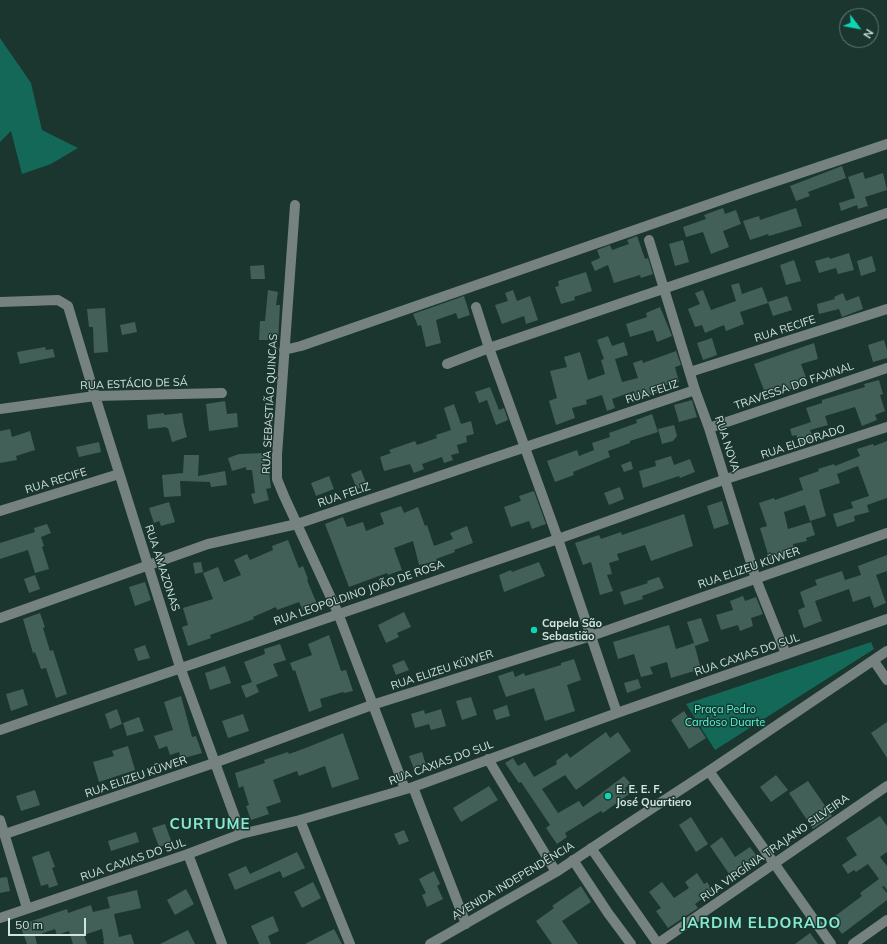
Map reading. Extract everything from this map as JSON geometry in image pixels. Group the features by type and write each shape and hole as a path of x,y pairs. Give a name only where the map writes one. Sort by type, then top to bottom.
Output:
{"street":[{"path":"284,350 301,346 887,144"},
{"name":"RUA SEBASTIÃO QUINCAS","path":"295,205 277,455 277,479 338,613 372,705 409,788 466,924"},
{"path":"447,364 489,348 887,213"},
{"name":"RUA NOVA","path":"649,240 695,390 726,479 756,579 786,654"},
{"name":"RUA AMAZONAS","path":"0,302 58,300 68,306 180,667 241,834"},
{"path":"476,307 489,348 558,538 617,713"},
{"name":"RUA RECIFE","path":"690,372 887,309"},
{"name":"TRAVESSA DO FAXINAL","path":"709,428 887,368"},
{"name":"RUA FELIZ","path":"0,618 208,544 297,524 695,390"},
{"name":"RUA ESTÁCIO DE SÁ","path":"0,409 95,396 222,393"},
{"name":"RUA ELDORADO","path":"726,479 887,427"},
{"name":"RUA RECIFE","path":"0,511 119,474"},
{"name":"RUA LEOPOLDINO JOÃO DE ROSA","path":"0,730 726,479"},
{"name":"RUA ELIZEU KÜWER","path":"5,834 214,762 372,705 591,636 887,533"},
{"name":"RUA CAXIAS DO SUL","path":"0,918 188,854 241,834 300,820 409,788 887,618"},
{"name":"AVENIDA INDEPENDÊNCIA","path":"430,944 556,872 887,651"},
{"path":"874,660 887,680"},
{"path":"488,759 556,872"},
{"path":"709,771 830,944"},
{"name":"RUA VIRGÍNIA TRAJANO SILVEIRA","path":"658,944 887,786"},
{"path":"0,820 27,908"},
{"path":"300,820 350,944"},
{"path":"591,848 658,944"},
{"path":"188,854 222,944"},
{"path":"573,860 608,913 631,944"},
{"path":"853,944 887,920"}],"green space":[{"path":"0,38 31,83 42,130 78,148 51,164 22,174 11,131 0,142"},
{"name":"Praça Pedro Cardoso Duarte","path":"871,642 874,649 715,750 686,704"}],"building":[{"path":"842,166 846,178 808,192 810,196 796,201 790,186"},
{"path":"863,172 865,179 883,173 887,190 865,197 868,206 858,209 857,205 841,211 839,203 855,198 848,177"},
{"path":"723,208 725,214 736,210 741,224 723,231 729,247 711,254 703,232 686,237 683,227 706,219 704,215"},
{"path":"796,208 802,226 750,240 743,221 759,216 760,220"},
{"path":"637,236 645,259 648,258 653,274 641,278 640,275 614,283 608,265 595,271 591,262 600,258 597,250 610,245 612,250 629,244 627,240"},
{"path":"683,240 689,262 675,266 669,244"},
{"path":"849,253 854,270 838,274 836,268 819,273 815,261 829,257 830,259"},
{"path":"872,256 876,271 861,276 857,261"},
{"path":"794,260 801,281 786,285 780,265"},
{"path":"264,265 265,279 251,279 250,266"},
{"path":"586,272 592,291 574,297 575,300 561,304 555,287 559,286 558,281"},
{"path":"739,283 742,294 762,287 768,303 740,312 744,324 726,331 724,325 705,333 702,325 695,327 688,309 700,304 695,293 703,290 711,310 736,301 731,285"},
{"path":"268,290 278,292 276,305 280,305 278,340 259,340 260,321 265,321"},
{"path":"513,290 517,301 530,296 538,320 526,324 524,316 502,324 495,305 508,301 505,293"},
{"path":"843,293 846,301 859,296 863,309 842,317 839,309 819,314 817,304 835,299 834,297"},
{"path":"464,296 470,315 458,319 456,313 436,320 441,343 426,347 421,325 418,326 413,314"},
{"path":"787,296 792,310 773,316 768,302"},
{"path":"660,307 672,336 657,342 653,330 630,337 626,324 647,317 646,313"},
{"path":"105,308 108,352 94,353 93,327 89,327 87,309"},
{"path":"135,322 137,332 122,335 120,325"},
{"path":"608,336 612,346 624,342 628,355 615,359 622,382 638,378 633,363 642,360 643,363 676,351 681,365 675,367 679,382 661,386 662,391 637,400 634,391 612,399 615,408 607,411 602,395 586,400 587,404 572,408 575,418 556,425 549,401 557,398 550,371 567,367 564,357 580,352 588,380 605,374 601,360 604,359 597,340"},
{"path":"712,338 717,355 703,360 697,343"},
{"path":"884,340 887,350 887,358 873,362 868,345"},
{"path":"814,343 818,359 801,364 808,383 767,398 754,364"},
{"path":"45,347 46,350 53,349 55,357 20,364 17,352"},
{"path":"879,380 883,394 880,395 885,411 875,415 877,420 862,426 855,407 825,416 828,425 810,430 814,440 800,445 796,435 792,436 790,429 811,422 806,408 822,403 822,400 865,387 864,384"},
{"path":"490,387 499,410 504,408 508,420 496,425 487,400 479,403 475,392"},
{"path":"692,400 697,417 679,422 674,405"},
{"path":"225,401 227,414 237,413 238,427 209,431 206,404"},
{"path":"454,404 461,424 471,421 474,434 466,436 467,442 457,445 459,453 451,455 453,460 444,463 442,457 422,464 424,469 414,473 410,464 384,471 380,457 391,453 389,450 415,441 417,445 437,438 436,435 451,430 444,408"},
{"path":"164,413 164,415 182,413 187,437 172,442 168,428 148,429 147,415"},
{"path":"652,414 658,432 630,441 630,443 608,451 610,457 573,472 574,475 555,482 547,461 577,450 579,456 594,450 592,443 610,437 609,433 637,423 636,420"},
{"path":"674,425 677,436 673,441 662,444 658,429"},
{"path":"10,429 12,437 30,431 35,450 16,456 17,460 0,463 0,431"},
{"path":"887,441 887,498 867,505 869,512 854,516 855,521 837,527 833,514 853,508 851,502 869,496 858,466 837,474 840,483 819,490 826,516 810,521 805,505 784,512 788,529 811,522 815,535 806,538 807,541 793,544 795,553 770,561 760,528 767,526 759,503 774,498 775,500 803,490 799,478 819,471 818,469 834,464 835,466 860,456 857,449 873,444 874,446"},
{"path":"99,442 101,452 79,457 76,447"},
{"path":"264,453 265,471 269,471 271,488 266,489 269,500 254,504 251,494 255,493 252,470 246,470 246,467 232,471 228,458 239,454"},
{"path":"184,455 199,455 198,476 225,471 227,485 211,487 210,482 180,481 181,496 164,497 162,475 183,473"},
{"path":"671,456 674,465 690,459 695,472 680,478 679,476 643,488 639,471 656,466 655,461"},
{"path":"631,461 633,469 624,472 621,465"},
{"path":"361,470 367,485 357,489 351,474"},
{"path":"329,476 334,489 316,496 311,483"},
{"path":"620,487 624,499 609,505 604,493"},
{"path":"534,491 546,524 532,529 529,521 511,527 504,507 521,501 519,496"},
{"path":"722,501 729,524 714,529 707,506"},
{"path":"169,502 175,522 161,526 159,521 154,523 149,508"},
{"path":"401,506 404,513 418,507 425,526 427,525 434,546 453,539 450,533 467,526 473,543 436,559 437,561 419,565 413,541 394,548 402,570 388,575 387,573 349,587 325,524 343,517 347,527 363,522 366,531 384,524 380,513"},
{"path":"684,514 693,546 651,561 645,545 617,554 619,560 609,563 612,574 607,575 613,591 600,595 591,562 583,565 575,543 599,535 601,539 621,532 622,535"},
{"path":"47,524 51,533 41,537 44,546 42,547 49,569 35,573 28,550 0,559 0,543 35,532 34,528"},
{"path":"288,540 299,568 303,566 317,604 303,610 299,602 277,610 276,607 253,617 254,619 210,635 211,638 188,646 182,627 188,625 183,608 213,599 203,573 218,567 224,582 241,575 234,560 247,554 250,560 273,550 272,546"},
{"path":"887,555 887,571 876,575 886,603 874,608 870,596 853,602 849,589 815,601 822,621 804,628 798,610 805,607 800,592 817,585 815,580 842,571 845,580 861,575 858,566"},
{"path":"201,562 203,572 195,574 193,563"},
{"path":"539,562 545,576 504,592 499,575"},
{"path":"35,575 40,589 29,593 24,579"},
{"path":"659,577 664,588 642,596 643,599 624,605 620,592 648,583 647,581"},
{"path":"145,582 151,600 135,606 129,587"},
{"path":"743,596 745,601 756,597 763,614 751,618 753,626 740,631 738,625 721,630 716,615 733,610 730,601"},
{"path":"404,612 411,627 397,633 399,637 386,643 378,625"},
{"path":"40,613 45,627 43,628 50,651 53,650 67,694 56,698 46,668 41,669 35,652 33,653 23,619"},
{"path":"701,618 709,641 695,646 687,622"},
{"path":"669,625 676,649 694,643 701,669 671,678 667,662 650,667 653,674 641,677 634,654 618,659 613,642"},
{"path":"329,635 341,671 346,670 353,691 343,692 320,699 322,707 309,712 295,670 293,671 290,663 312,655 308,644"},
{"path":"280,644 286,660 273,664 278,676 256,685 259,692 246,698 241,686 252,682 244,662 265,654 264,649"},
{"path":"145,645 150,658 138,661 134,649"},
{"path":"574,659 581,680 567,685 575,711 545,721 534,688 506,697 498,676 513,671 515,677 524,673 525,676 561,665 561,663"},
{"path":"404,660 409,670 396,675 392,665"},
{"path":"225,666 231,683 210,690 205,673"},
{"path":"638,679 641,688 627,693 624,683"},
{"path":"23,689 28,705 11,711 6,694"},
{"path":"181,696 192,737 196,736 202,753 181,759 179,752 170,755 167,746 159,749 154,736 173,730 164,702"},
{"path":"471,697 477,715 462,720 456,701"},
{"path":"507,705 510,716 496,720 493,710"},
{"path":"117,709 122,724 110,729 105,714"},
{"path":"441,709 446,726 431,730 429,724 415,728 411,714 424,710 425,714"},
{"path":"684,711 693,725 696,723 706,738 689,749 671,720"},
{"path":"243,714 249,731 228,738 222,721"},
{"path":"139,717 144,731 127,736 123,723"},
{"path":"887,722 887,758 871,733"},
{"path":"606,732 610,738 618,732 631,751 576,790 565,775 542,789 558,813 579,801 583,807 624,776 631,784 625,788 629,794 603,813 601,811 565,833 567,837 557,844 546,828 550,825 521,782 519,783 505,763 513,758 518,766 525,762 534,777 557,764 556,761 567,753 570,758"},
{"path":"343,733 359,779 332,788 325,766 299,776 297,771 273,780 281,802 266,807 269,814 251,820 246,806 249,805 243,786 239,788 235,773 265,763 264,760 288,752 289,754"},
{"path":"128,746 135,770 99,782 93,762 114,756 112,751"},
{"path":"422,752 426,765 414,769 409,756"},
{"path":"776,775 788,790 771,802 760,787"},
{"path":"808,781 832,816 813,829 789,793"},
{"path":"489,786 498,800 461,822 453,808"},
{"path":"35,790 40,805 21,811 16,796"},
{"path":"880,816 887,826 887,852 880,857 887,866 887,890 884,886 882,887 887,893 887,900 842,934 831,919 862,896 860,893 879,879 868,864 856,872 854,870 848,874 842,865 857,855 846,838"},
{"path":"691,817 708,844 696,852 679,825"},
{"path":"165,824 172,843 159,847 152,828"},
{"path":"404,830 409,841 399,845 394,834"},
{"path":"136,832 139,842 111,851 108,841"},
{"path":"722,837 735,857 750,847 759,859 732,878 710,846"},
{"path":"49,851 55,867 52,868 58,885 49,888 48,884 41,886 32,857"},
{"path":"297,852 305,868 283,878 280,871 235,890 228,874 246,866 250,874"},
{"path":"434,871 440,884 437,886 443,899 427,907 422,895 426,893 419,879"},
{"path":"697,873 704,884 707,882 713,891 695,904 698,908 668,928 656,911 661,908 649,892 662,882 674,898 689,888 685,882"},
{"path":"7,877 10,891 0,893 0,878"},
{"path":"313,882 321,898 302,908 294,892"},
{"path":"581,886 591,902 562,921 578,944 552,944 536,921 554,908 552,906"},
{"path":"186,889 194,904 175,915 167,900"},
{"path":"137,890 141,908 114,914 119,937 131,934 134,944 104,944 102,929 84,935 87,944 73,944 69,931 57,935 55,929 35,936 37,944 27,944 20,925 67,909 68,913 91,905 93,912 110,908 107,897"},
{"path":"273,916 279,931 268,936 271,944 259,944 251,926"},
{"path":"334,929 342,944 305,944"},
{"path":"188,930 195,944 160,944"},
{"path":"810,933 818,944 795,944"}],"place":[{"name":"Capela São Sebastião","path":"534,630"},
{"name":"E. E. E. F. José Quartiero","path":"608,796"}],"district":[{"name":"CURTUME","path":"210,824"},
{"name":"JARDIM ELDORADO","path":"761,923"}]}
